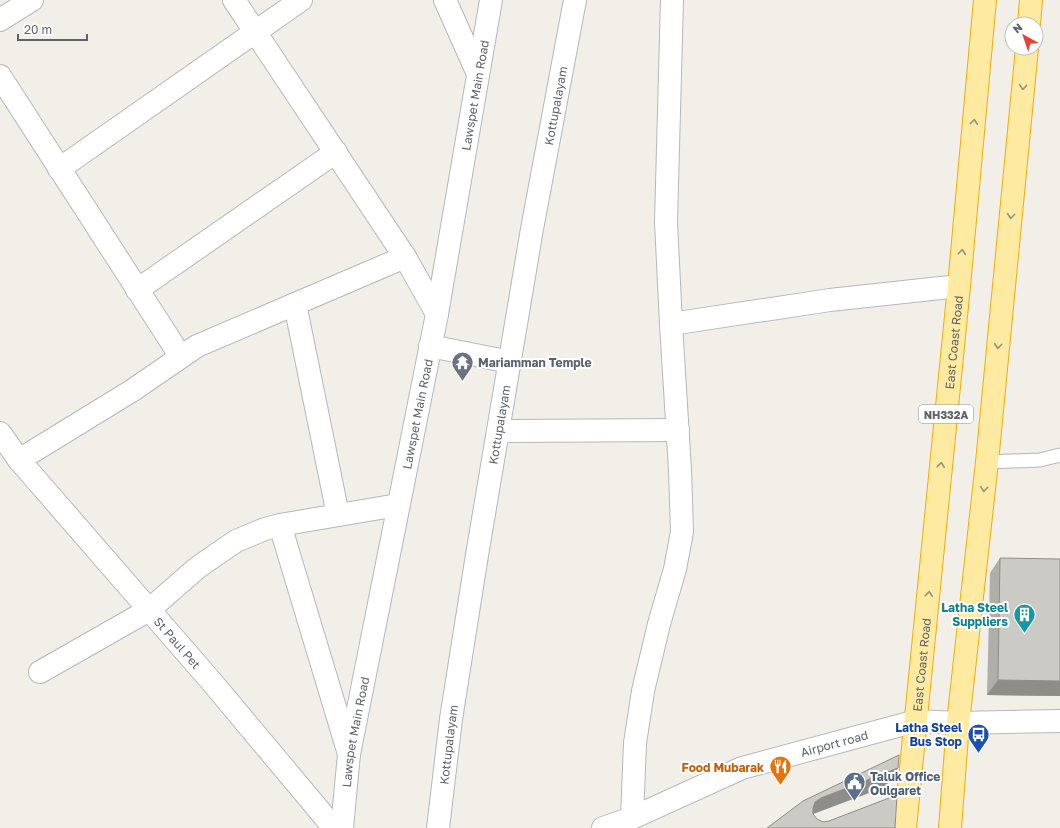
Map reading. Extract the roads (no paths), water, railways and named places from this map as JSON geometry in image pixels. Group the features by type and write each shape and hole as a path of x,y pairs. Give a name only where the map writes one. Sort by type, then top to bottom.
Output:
{"highway":[{"name":"East Coast Road","path":"905,828 959,286 985,0"},
{"path":"1030,16 1031,0"},
{"path":"950,828 958,723 987,462 1026,56"}],"street":[{"path":"0,20 32,0"},
{"path":"234,0 405,256 437,314"},
{"path":"59,168 301,0"},
{"path":"445,0 478,74"},
{"name":"Lawspet Main Road","path":"342,828 349,754 437,314 491,0"},
{"name":"Kottupalayam","path":"438,828 451,719 532,229 575,0"},
{"path":"632,818 635,743 643,691 659,624 676,569 682,532 678,430 666,222 672,0"},
{"path":"0,76 181,358"},
{"path":"137,290 336,152"},
{"path":"19,460 133,390 197,346 405,256"},
{"path":"671,324 830,300 959,286"},
{"path":"295,304 338,515"},
{"path":"430,346 510,362"},
{"path":"499,431 678,430"},
{"name":"St Paul Pet","path":"0,433 19,460 149,610 334,828"},
{"path":"40,672 149,610 198,568 236,541 265,529 280,525 398,505"},
{"path":"280,525 349,754"},
{"name":"Airport road","path":"602,828 632,818 742,768 916,721 958,723 1060,721"},
{"path":"887,800 909,791"}],"lane":[{"path":"987,462 1040,460 1060,455"}],"place":[{"name":"Mariamman Temple","path":"462,382"},
{"name":"Latha Steel Suppliers","path":"1024,634"},
{"name":"Latha Steel Bus Stop","path":"978,754"},
{"name":"Food Mubarak","path":"780,786"},
{"name":"Taluk Office Oulgaret","path":"855,802"}]}
